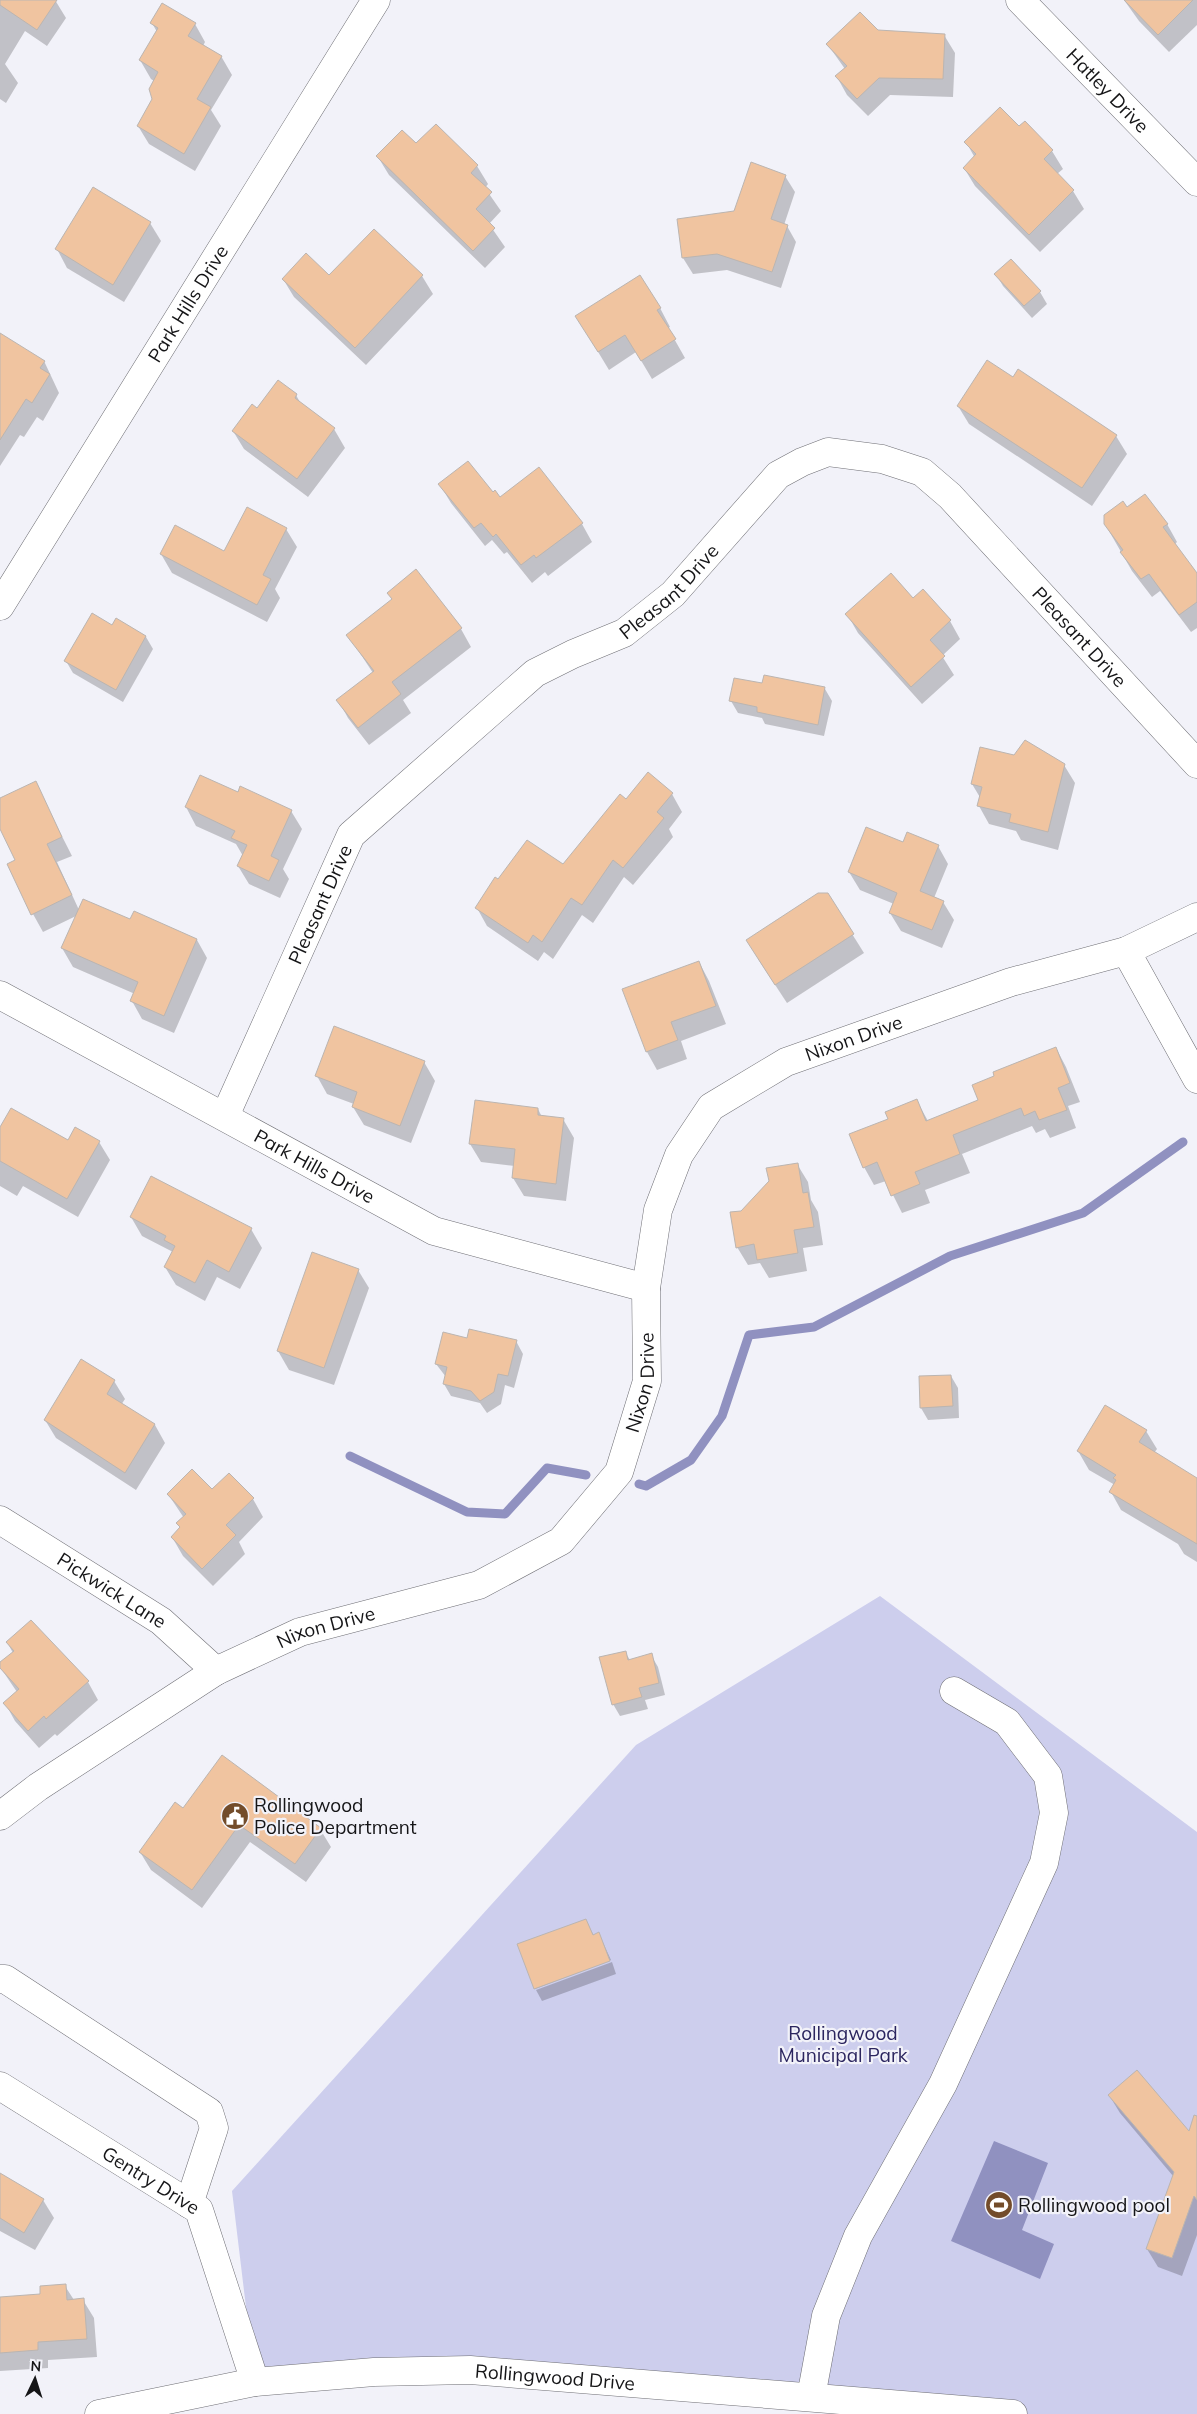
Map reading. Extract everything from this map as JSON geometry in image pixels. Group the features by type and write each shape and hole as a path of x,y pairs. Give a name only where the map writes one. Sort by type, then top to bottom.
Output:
{"street":[{"name":"Park Hills Drive","path":"0,606 376,0"},
{"name":"Hatley Drive","path":"1020,0 1197,182"},
{"name":"Pleasant Drive","path":"225,1116 351,835 535,673 573,654 624,633 673,594 778,475 802,462 828,452 882,459 922,472 950,496 1197,764"},
{"name":"Nixon Drive","path":"0,1816 38,1788 216,1671 300,1632 480,1585 561,1541 619,1472 646,1381 646,1288 658,1210 679,1155 711,1107 786,1062 1011,982 1126,950 1197,917"},
{"path":"1126,950 1197,1079"},
{"name":"Park Hills Drive","path":"0,995 434,1231 646,1288"},
{"name":"Pickwick Lane","path":"0,1520 161,1620 216,1671"},
{"path":"811,2396 826,2316 858,2236 943,2084 1044,1863 1054,1812 1048,1776 1007,1722 954,1691"},
{"path":"0,1979 5,1979 209,2112 214,2128 189,2204"},
{"name":"Gentry Drive","path":"0,2086 199,2210 255,2382"},
{"name":"Rollingwood Drive","path":"99,2414 255,2382 374,2372 470,2370 811,2396 1013,2414"}],"green space":[{"name":"Rollingwood Municipal Park","path":"880,1596 1197,1832 1197,2414 976,2414 470,2370 255,2382 232,2191 636,1745"}],"shaded area":[{"name":"Rollingwood pool","path":"994,2141 1048,2163 1022,2230 1054,2244 1040,2279 951,2241"}],"building":[{"path":"0,0 57,0 37,30 0,5"},
{"path":"1124,0 1193,0 1158,35"},
{"path":"162,3 196,23 188,36 222,56 197,99 211,107 184,154 137,126 152,99 149,89 158,72 139,60 158,28 150,23"},
{"path":"860,12 878,30 945,34 943,79 879,78 857,99 835,76 847,66 826,44"},
{"path":"1000,107 1019,126 1025,121 1053,150 1044,159 1074,190 1029,235 963,168 976,154 964,142"},
{"path":"436,124 478,165 471,173 492,192 476,209 495,228 473,251 376,156 402,130 416,143"},
{"path":"751,162 786,175 771,219 788,225 772,272 717,254 682,258 677,219 734,211"},
{"path":"93,187 151,222 113,285 55,249"},
{"path":"374,229 423,275 355,348 282,279 306,253 329,275"},
{"path":"1011,259 1041,291 1024,306 994,274"},
{"path":"640,275 661,308 657,310 676,339 641,361 625,335 598,352 575,316"},
{"path":"0,333 45,361 40,368 50,374 32,403 26,399 0,440"},
{"path":"987,360 1013,377 1018,369 1117,435 1082,488 957,406"},
{"path":"278,380 297,394 295,398 335,428 297,479 232,431 252,404 257,408"},
{"path":"468,461 493,492 495,490 500,497 539,467 583,523 536,558 534,555 521,565 496,534 493,537 481,523 474,528 438,484"},
{"path":"1145,494 1168,524 1163,527 1197,573 1197,602 1179,615 1149,574 1141,579 1120,552 1123,550 1104,524 1104,515 1123,501 1127,507"},
{"path":"247,507 287,528 263,575 271,579 257,605 160,554 175,525 224,551"},
{"path":"416,569 462,628 392,682 401,694 358,728 336,700 374,671 346,635 392,599 387,593"},
{"path":"891,573 913,598 923,589 951,620 930,640 945,656 911,687 845,614"},
{"path":"92,613 112,625 116,618 146,636 116,690 64,661"},
{"path":"764,675 825,687 818,725 757,712 757,707 729,701 734,678 762,683"},
{"path":"1025,740 1065,764 1048,832 1009,822 1011,814 977,806 982,787 971,784 980,747 1014,755"},
{"path":"648,772 673,793 657,812 664,818 623,868 613,860 582,905 571,898 542,942 533,935 528,943 475,908 495,877 498,879 527,840 563,864 620,794 626,799"},
{"path":"200,775 238,792 240,786 292,810 271,856 279,860 269,881 237,866 247,845 231,838 235,831 185,807"},
{"path":"36,781 62,837 47,844 72,895 31,915 7,864 15,860 0,829 0,798"},
{"path":"866,827 903,842 907,832 939,845 920,891 944,901 932,930 889,913 897,893 848,872"},
{"path":"818,893 828,893 854,934 775,985 746,940"},
{"path":"83,899 130,919 134,911 197,939 164,1016 130,1001 138,982 61,948"},
{"path":"699,961 716,1006 671,1022 678,1040 646,1052 622,989"},
{"path":"334,1026 425,1061 400,1126 352,1107 357,1092 315,1076"},
{"path":"1056,1047 1070,1083 1058,1088 1067,1110 1039,1120 1035,1111 1024,1116 1021,1108 953,1135 960,1154 915,1172 920,1184 891,1196 877,1162 863,1168 849,1134 888,1119 885,1112 917,1099 926,1121 978,1100 972,1085 994,1076 993,1072"},
{"path":"475,1100 538,1108 538,1115 564,1118 556,1184 512,1178 515,1149 469,1144"},
{"path":"11,1108 68,1140 75,1127 100,1141 67,1199 0,1161 0,1127"},
{"path":"798,1163 803,1193 808,1192 814,1227 794,1230 798,1253 757,1260 754,1244 736,1248 730,1212 741,1211 769,1181 766,1168"},
{"path":"151,1176 252,1228 229,1272 207,1260 195,1283 164,1267 175,1246 164,1240 166,1236 130,1217"},
{"path":"312,1252 359,1269 324,1368 277,1351"},
{"path":"469,1329 517,1340 508,1376 498,1374 494,1392 480,1401 471,1391 443,1384 447,1367 435,1364 443,1332 467,1338"},
{"path":"81,1359 115,1380 107,1394 155,1424 125,1473 44,1420"},
{"path":"951,1375 953,1406 920,1408 919,1376"},
{"path":"1105,1405 1147,1430 1139,1442 1197,1478 1197,1544 1109,1492 1116,1480 1113,1478 1116,1475 1077,1451"},
{"path":"192,1469 212,1489 229,1473 254,1498 226,1525 236,1535 202,1569 171,1537 180,1527 176,1523 186,1514 167,1494"},
{"path":"31,1620 89,1681 46,1719 44,1716 28,1731 3,1703 19,1689 0,1668 0,1662 14,1651 6,1642"},
{"path":"626,1651 628,1660 652,1653 659,1683 639,1688 642,1697 612,1705 599,1657"},
{"name":"Rollingwood Police Department","path":"222,1755 321,1828 295,1864 239,1825 192,1890 139,1852 175,1802 183,1808"},
{"path":"586,1919 593,1935 599,1932 610,1961 534,1989 517,1944"},
{"path":"1137,2070 1189,2131 1194,2115 1197,2116 1197,2200 1194,2196 1172,2258 1146,2249 1174,2172 1108,2095"},
{"path":"0,2173 44,2199 24,2233 0,2218"},
{"path":"66,2284 67,2300 84,2298 87,2339 38,2342 38,2350 0,2353 0,2297 40,2294 40,2286"}],"waterway":[{"path":"639,1484 646,1486 691,1460 722,1416 749,1335 814,1327 950,1256 1083,1213 1183,1142"},
{"path":"350,1456 467,1512 505,1514 547,1468 586,1475"}],"place":[{"name":"Rollingwood Police Department","path":"235,1816"},
{"name":"Rollingwood pool","path":"999,2205"}]}
